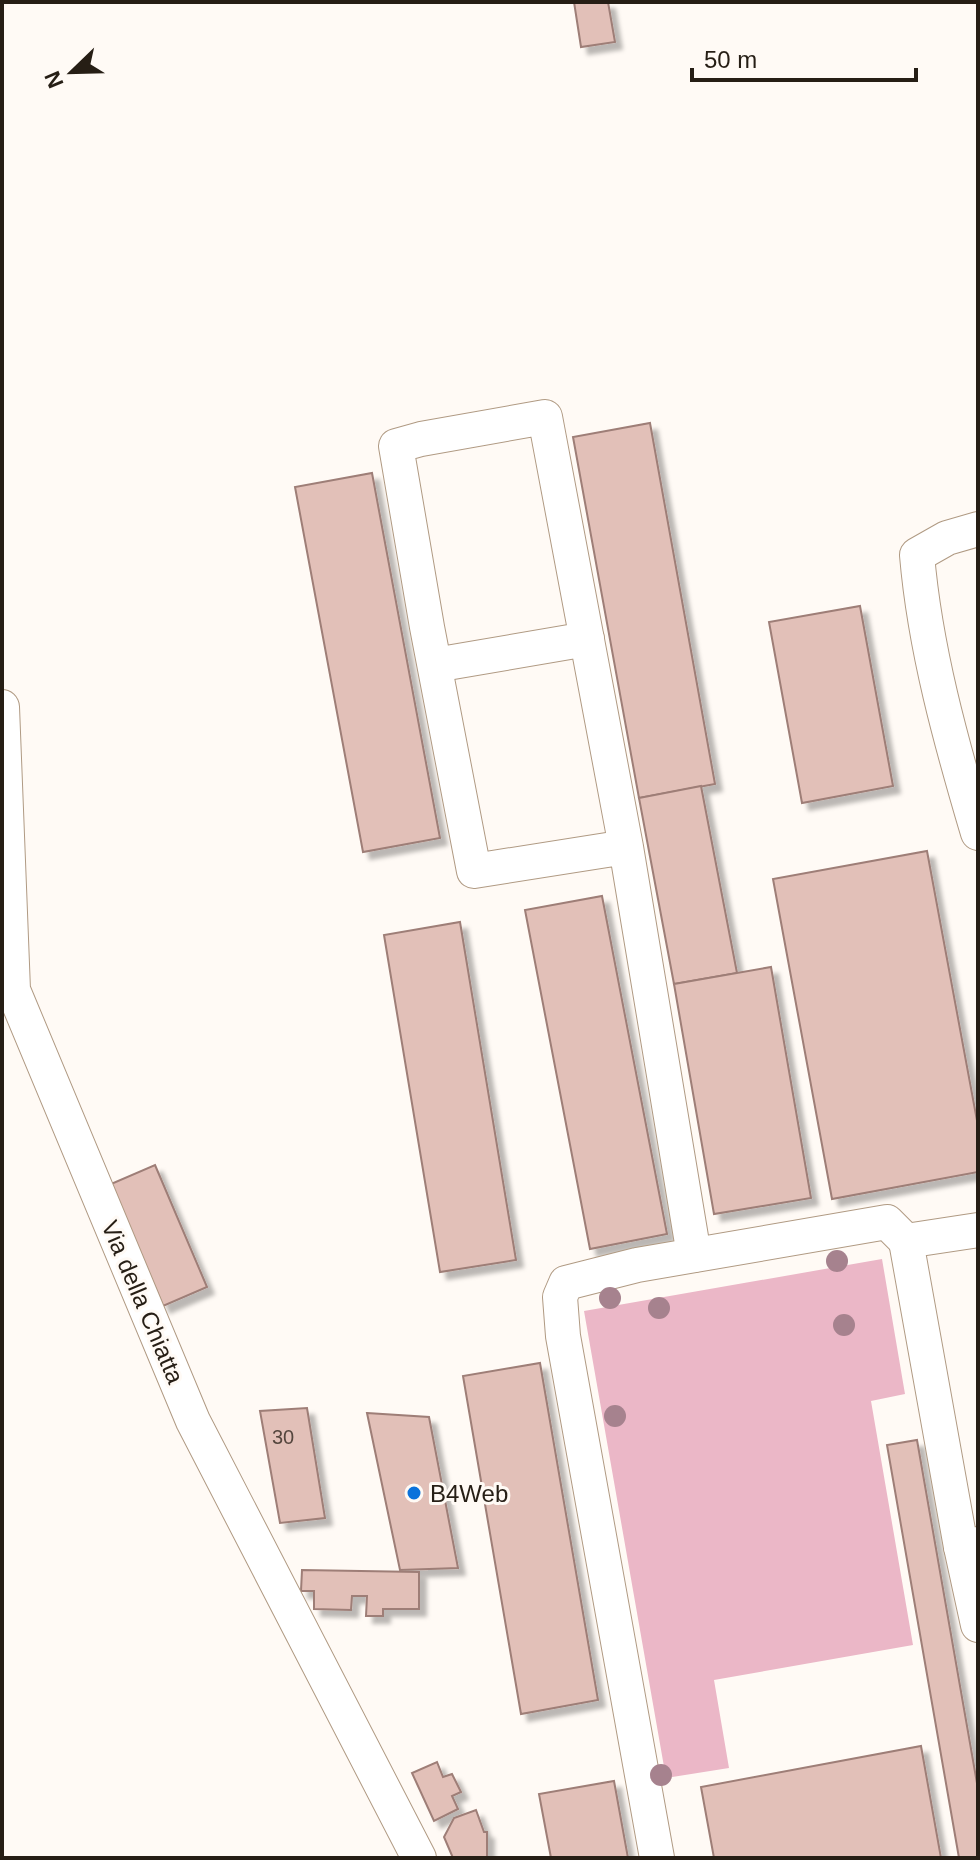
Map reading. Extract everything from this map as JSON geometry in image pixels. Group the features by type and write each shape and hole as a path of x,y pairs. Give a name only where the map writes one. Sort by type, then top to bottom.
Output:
{"street":[{"path":"626,847 474,871 396,446 545,417 626,847 694,1255"},
{"path":"978,529 947,538 917,555 921,598 935,673 978,833"},
{"path":"435,665 587,639"},
{"name":"Via della Chiatta","path":"2,707 13,990 193,1421 419,1858"},
{"path":"657,1858 563,1336 560,1297 566,1283 637,1265 887,1222 906,1241 969,1546 978,1625"},
{"path":"906,1241 978,1230"}],"shaded area":[{"path":"882,1259 905,1394 871,1401 913,1645 714,1680 729,1768 666,1778 584,1311"}],"building":[{"path":"574,2 608,2 615,42 581,47"},
{"path":"650,423 715,784 639,798 573,437"},
{"path":"372,473 440,838 363,852 295,487"},
{"path":"860,606 893,786 802,803 769,622"},
{"path":"701,786 737,973 674,984 639,798"},
{"path":"927,851 978,1126 978,1172 832,1199 773,879"},
{"path":"602,896 667,1234 590,1249 525,910"},
{"path":"460,922 516,1260 440,1272 384,935"},
{"path":"771,967 811,1198 714,1214 674,984"},
{"path":"155,1165 207,1287 163,1306 111,1184"},
{"path":"540,1363 598,1700 521,1714 463,1376"},
{"path":"307,1408 325,1518 280,1523 260,1411"},
{"name":"B4Web","path":"367,1413 429,1417 458,1568 400,1570"},
{"path":"917,1440 978,1789 978,1858 959,1858 887,1445"},
{"path":"302,1570 419,1572 419,1609 383,1609 383,1616 366,1616 367,1596 352,1596 351,1610 314,1609 314,1591 301,1591"},
{"path":"921,1746 941,1858 714,1858 701,1787"},
{"path":"437,1762 443,1777 452,1774 461,1792 452,1796 458,1809 434,1821 412,1773"},
{"path":"614,1781 628,1858 551,1858 539,1794"},
{"path":"476,1810 484,1832 487,1832 487,1858 453,1858 444,1837 454,1818"}],"place":[{"name":"B4Web","path":"414,1493"}]}
